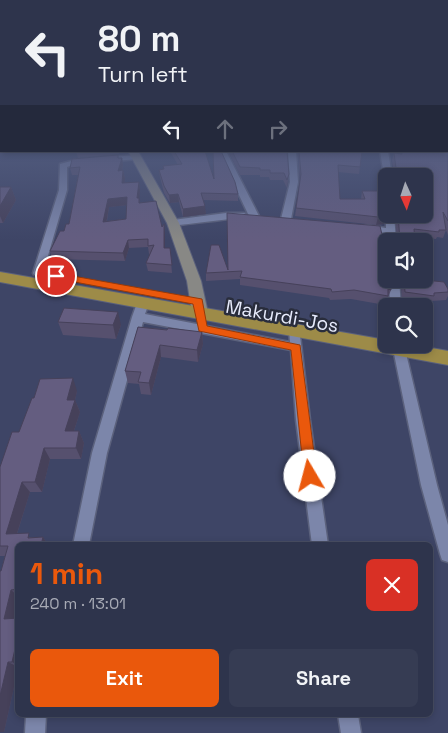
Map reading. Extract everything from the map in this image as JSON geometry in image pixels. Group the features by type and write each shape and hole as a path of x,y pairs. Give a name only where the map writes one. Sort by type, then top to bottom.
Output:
{"highway":[{"name":"Makurdi-Jos","path":"0,266 38,273 296,338 378,348"},
{"name":"Makurdi-Jos","path":"0,277 141,310 378,333"},
{"path":"433,342 448,344"},
{"name":"Makurdi-Jos","path":"417,353 448,358"}],"main road":[{"path":"144,172 173,223 194,281 200,315"}],"street":[{"path":"38,273 60,202 64,172"},
{"path":"173,223 226,216 258,217 234,172"},
{"path":"286,220 294,182 293,172"},
{"path":"352,227 391,231 391,223"},
{"path":"82,542 90,491 121,372 141,310"},
{"path":"296,338 303,420 320,542"},
{"path":"399,353 429,485 448,554"},
{"path":"34,733 36,717"},
{"path":"348,717 351,733"}],"building":[{"path":"79,172 123,172 122,183 139,182 137,198 139,198 139,203 156,201 162,227 164,224 164,248 170,248 172,265 146,263 154,245 148,246 148,239 128,240 123,253 50,251 60,231 64,231 66,224 69,224","holes":["127,197 126,219 103,222 108,199"]},
{"path":"160,172 212,172 214,179 214,172 231,172 238,194 201,193 205,206 183,209 178,194 169,195"},
{"path":"289,172 289,174 287,180 284,173 270,173"},
{"path":"301,172 338,172 340,199 365,199 362,191 378,191 378,217 296,208"},
{"path":"433,172 448,172 448,221 443,212 446,230 439,230 439,232 414,229 414,233 399,233 399,223 433,223"},
{"path":"0,187 11,187 0,206"},
{"path":"227,213 380,226 382,233 378,233 378,288 391,288 391,290 388,289 388,296 354,290 332,292 331,289 240,277 242,271 206,273 211,245 219,245 228,270"},
{"path":"433,281 444,282 448,289 448,292 434,293 434,296 405,292 405,288 433,288"},
{"path":"64,308 118,312 113,325 58,322"},
{"path":"138,327 202,332 197,350 160,345 149,383 138,382 141,372 125,371"},
{"path":"73,378 67,400 75,400 65,431 79,431 76,448 44,448 35,482 22,482 6,534 29,533 28,538 43,537 42,542 15,542 15,589 11,590 4,619 15,618 15,649 12,662 8,662 0,696 0,571 8,546 0,546 0,467 12,432 19,432 40,379"}],"route":[{"path":"56,276 198,302 203,328 296,347 310,476"}]}
